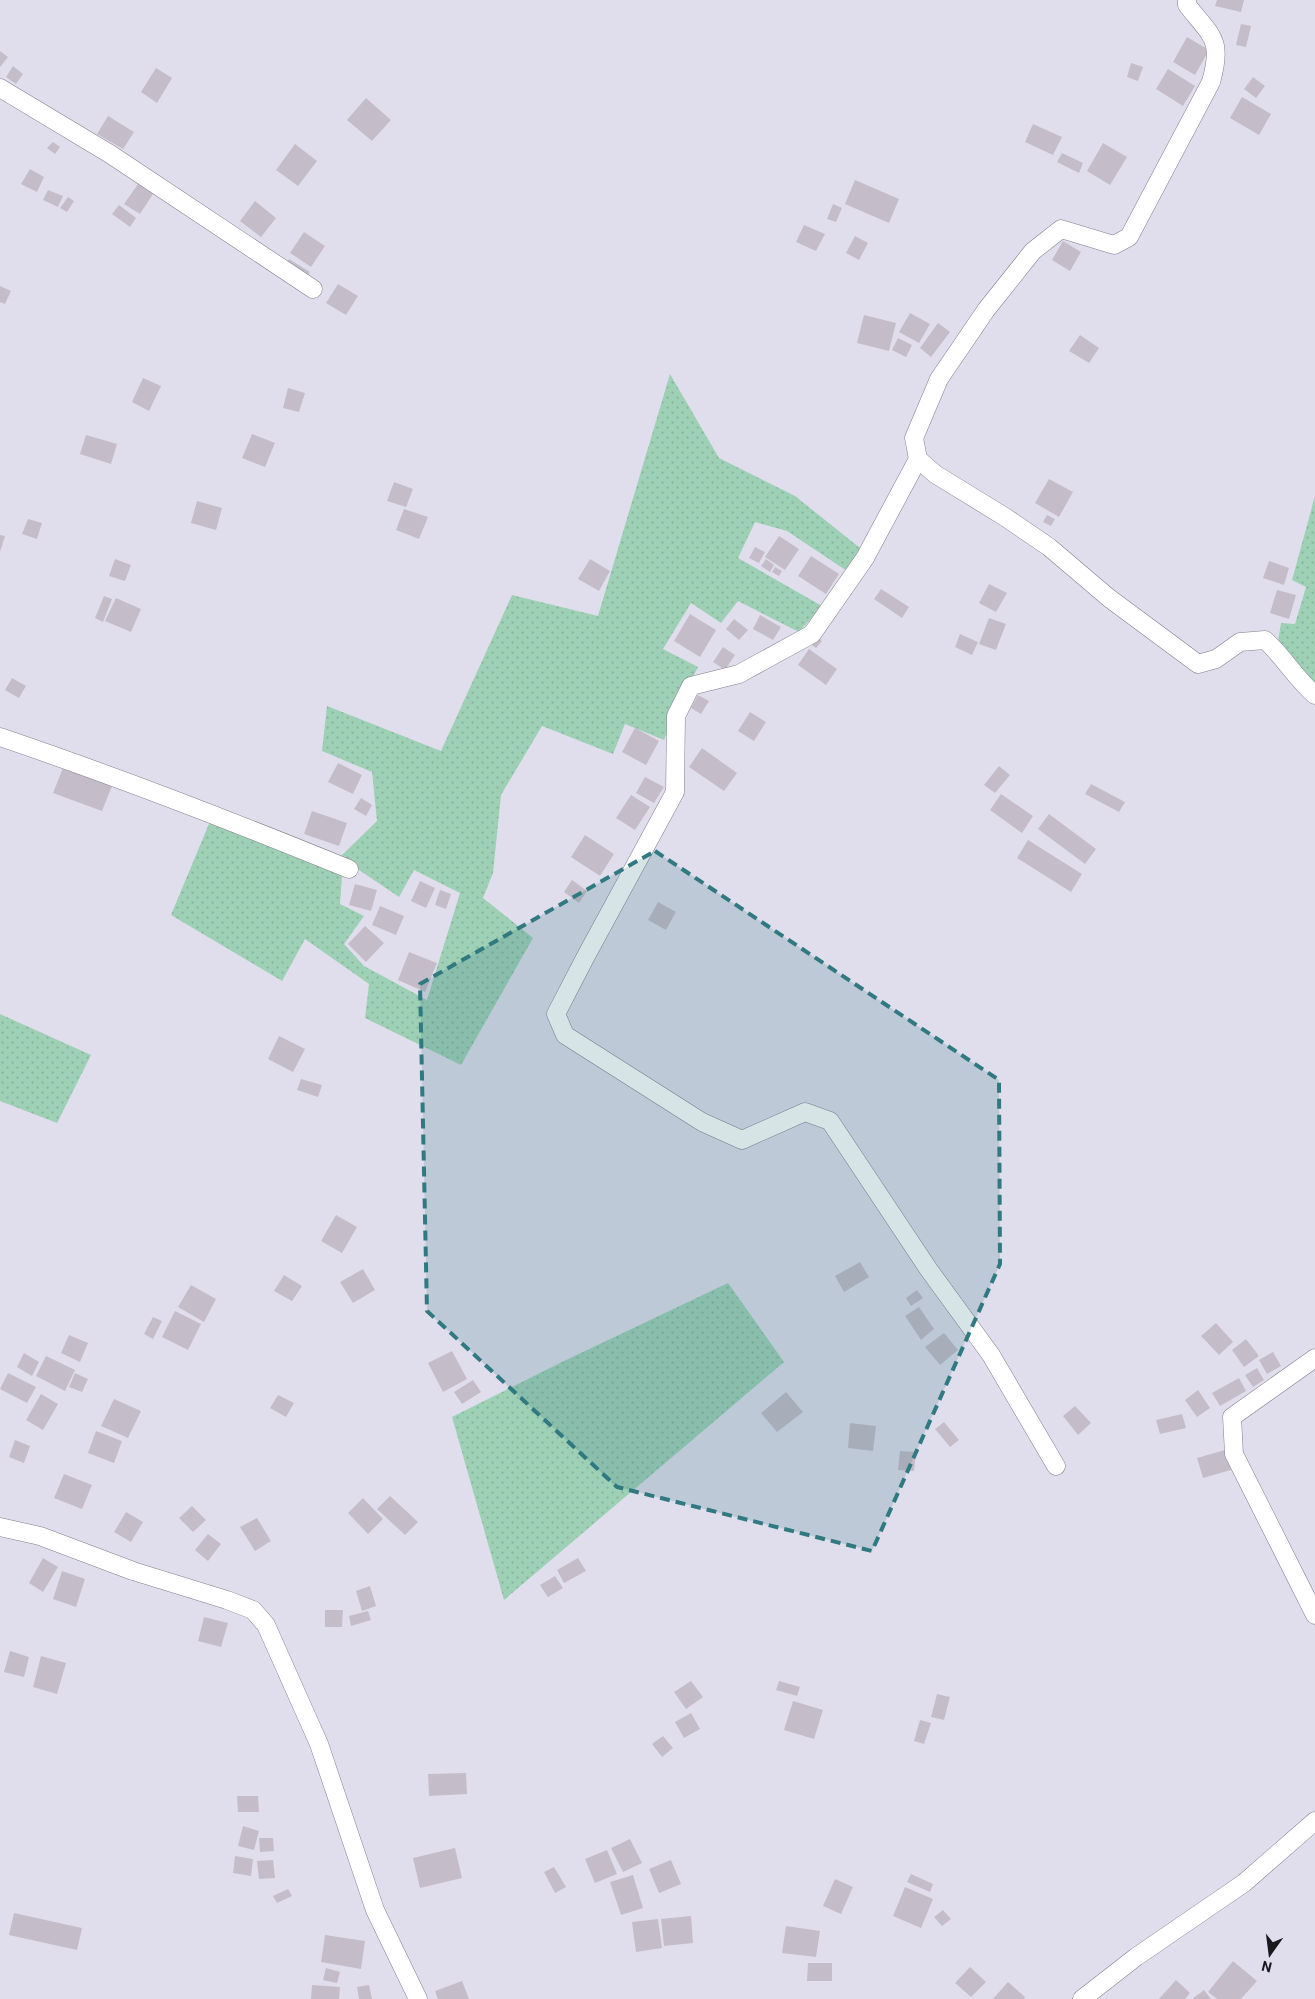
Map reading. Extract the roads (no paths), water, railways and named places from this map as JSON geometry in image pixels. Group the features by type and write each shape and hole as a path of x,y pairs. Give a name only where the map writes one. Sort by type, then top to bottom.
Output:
{"street":[{"path":"1187,0 1187,4 1216,41 1217,62 1211,82 1129,237 1114,245 1061,229 1033,251 986,310 938,379 914,438 918,459 935,474 1050,547 1109,598 1198,664 1216,659 1240,642 1265,640 1278,651 1301,683 1315,695"},
{"path":"0,88 118,159 313,289"},
{"path":"918,459 865,558 812,634 739,674 691,686 676,716 675,792 556,1014 564,1035 702,1122 742,1140 805,1112 830,1121 929,1270 991,1355 1056,1466"},
{"path":"0,737 76,763 248,828 349,869"},
{"path":"1315,1358 1232,1417 1234,1454 1315,1615"},
{"path":"0,1527 40,1536 253,1610 266,1626 319,1744 375,1910 418,1999"},
{"path":"1082,1999 1136,1957 1244,1883 1315,1822"}]}
